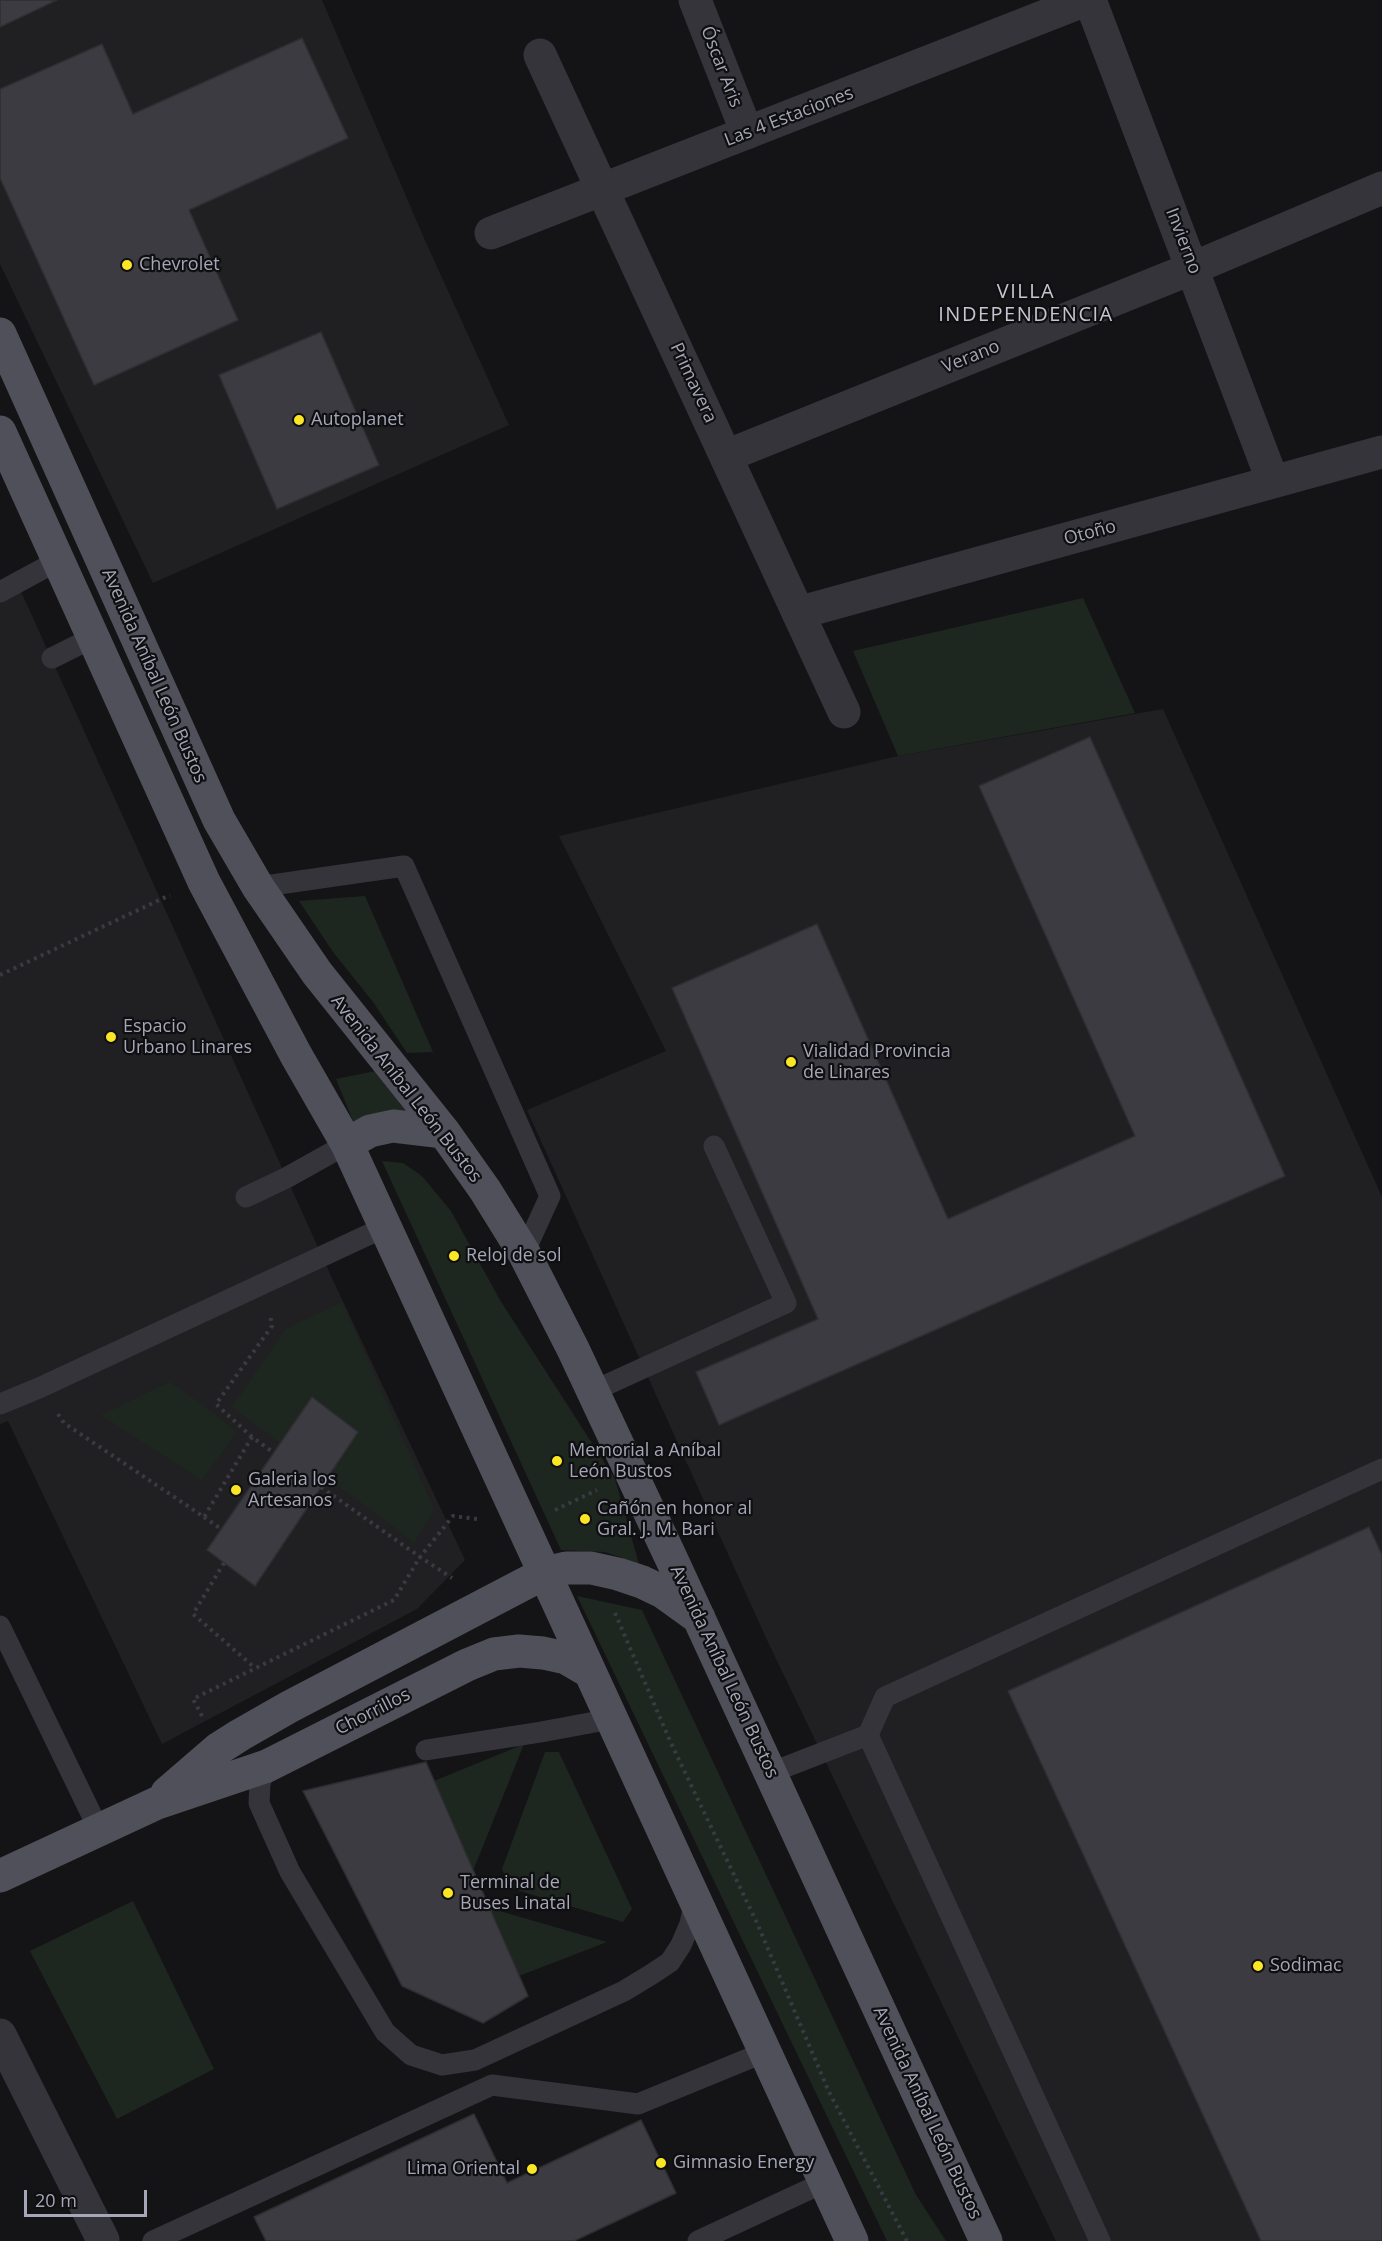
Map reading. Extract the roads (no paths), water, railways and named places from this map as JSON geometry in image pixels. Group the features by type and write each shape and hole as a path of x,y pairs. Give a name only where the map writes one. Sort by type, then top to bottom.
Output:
{"main road":[{"name":"Avenida Aníbal León Bustos","path":"0,334 219,820 258,887 317,973 444,1132 485,1190 524,1253 593,1391 986,2241"},
{"path":"0,432 204,882 346,1144 386,1227 852,2241"},
{"path":"346,1144 370,1131 393,1125 444,1132"},
{"path":"545,1573 566,1569 599,1570 642,1582 663,1592 699,1618"},
{"name":"Chorrillos","path":"157,1803 218,1749 289,1707 545,1573"},
{"name":"Chorrillos","path":"0,1876 157,1803 267,1766 466,1665 494,1654 519,1651 543,1653 566,1658 590,1672"}],"street":[{"name":"Óscar Aris","path":"695,0 747,133"},
{"name":"Las 4 Estaciones","path":"491,233 1088,0"},
{"name":"Invierno","path":"1088,0 1193,268 1273,482"},
{"name":"Primavera","path":"540,55 844,712"},
{"name":"Verano","path":"726,456 1193,268 1382,188"},
{"name":"Otoño","path":"798,613 1382,452"},
{"path":"0,2035 104,2240"}],"lane":[{"path":"0,592 59,560"},
{"path":"51,658 94,637"},
{"path":"258,887 404,866 550,1196 524,1253"},
{"path":"246,1197 286,1178 346,1144"},
{"path":"593,1391 786,1303 714,1146"},
{"path":"0,1404 386,1227"},
{"path":"770,1773 868,1735 885,1697 1382,1469"},
{"path":"0,1626 99,1830"},
{"path":"426,1750 611,1719"},
{"path":"868,1735 1100,2241"},
{"path":"267,1766 260,1783 260,1803 290,1872 385,2031 411,2055 442,2066 475,2060 624,1991 652,1974 670,1962 681,1945 690,1924 695,1900"},
{"path":"153,2241 492,2085 638,2104 765,2052"},
{"path":"698,2241 825,2182"}],"place":[{"name":"Chevrolet","path":"127,265"},
{"name":"Autoplanet","path":"299,420"},
{"name":"Espacio Urbano Linares","path":"111,1037"},
{"name":"Vialidad Provincia de Linares","path":"791,1062"},
{"name":"Reloj de sol","path":"454,1256"},
{"name":"Memorial a Aníbal León Bustos","path":"557,1461"},
{"name":"Galeria los Artesanos","path":"236,1490"},
{"name":"Cañón en honor al Gral. J. M. Bari","path":"585,1519"},
{"name":"Terminal de Buses Linatal","path":"448,1893"},
{"name":"Sodimac","path":"1258,1966"},
{"name":"Gimnasio Energy","path":"661,2163"},
{"name":"Lima Oriental","path":"532,2169"}],"district":[{"name":"VILLA INDEPENDENCIA","path":"1026,304"}]}
